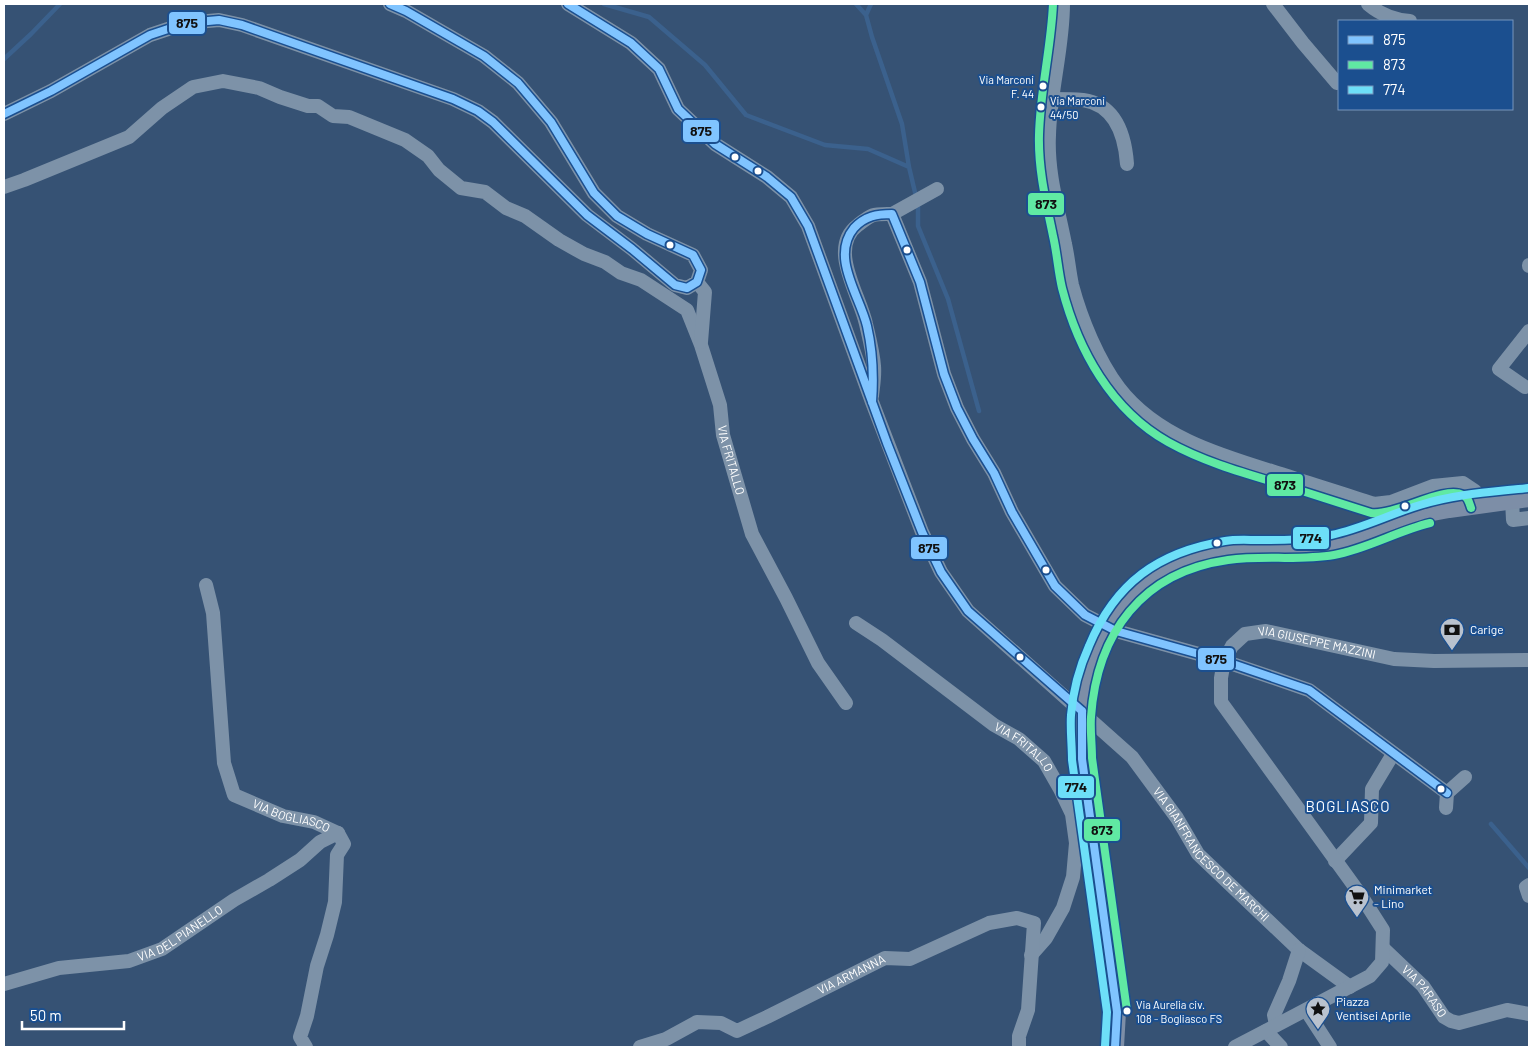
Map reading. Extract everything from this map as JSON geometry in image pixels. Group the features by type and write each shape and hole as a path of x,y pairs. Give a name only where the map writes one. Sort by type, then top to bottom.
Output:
{"main road":[{"path":"1082,759 1084,693 1100,643 1117,611 1137,588 1166,569 1197,556 1228,550 1298,549 1332,545 1355,539 1422,514 1521,499"},
{"path":"1113,984 1117,1012 1115,1047"}],"street":[{"path":"4,114 51,91 150,35 186,23 219,20 242,25 445,96 478,111 506,132 587,215 632,248 675,285 687,288 697,282 701,270 693,255 647,234 617,216 594,193 551,122 518,83 484,56 406,11 390,4"},
{"path":"1063,4 1049,137 1052,179 1072,285 1087,329 1107,369 1120,388 1138,408 1163,427 1198,445 1230,458 1374,504 1392,502 1433,486 1463,483 1475,490 1480,504"},
{"path":"1273,4 1303,43 1337,82"},
{"path":"1368,4 1377,11 1397,20"},
{"name":"VIA GIANFRANCESCO DE MARCHI","path":"570,5 631,43 659,69 678,109 715,144 767,177 791,198 808,226 922,532 941,572 968,611 1132,757 1177,818 1198,854 1299,950 1350,987"},
{"name":"VIA FRITALLO","path":"4,187 128,136 162,108 193,87 223,81 259,88 308,106 318,106 333,116 349,117 405,140 428,156 438,170 461,188 485,192 506,208 525,216 559,240 584,254 605,262 621,273 641,280 687,310 701,345 720,405 723,435 752,534 818,663 846,703"},
{"path":"1052,99 1084,100 1104,108 1118,125 1125,142 1127,164"},
{"path":"872,402 874,366 862,306 853,288 845,261 844,243 852,228 872,214 892,214 931,192"},
{"path":"892,214 920,282 944,374 957,408 1054,586 1085,615 1116,631 1224,661 1309,690 1447,793"},
{"path":"697,282 705,292 701,345"},
{"path":"1525,387 1499,369 1529,331"},
{"path":"1521,499 1513,520 1529,518"},
{"name":"VIA BOGLIASCO","path":"206,585 213,613 224,762 234,796 283,816 314,822 338,833 344,844 337,855 335,902 317,966 307,1016 300,1036 306,1047"},
{"name":"VIA FRITALLO","path":"856,623 882,640 994,726 1019,739 1044,761 1060,789 1072,814 1076,843 1074,877 1062,908 1046,938 1031,956"},
{"name":"VIA GIUSEPPE MAZZINI","path":"1383,948 1382,930 1360,894 1221,702 1221,678 1224,661 1232,646 1245,634 1266,630 1394,659 1434,661 1529,660"},
{"path":"1335,861 1371,823 1372,789 1393,754"},
{"path":"1446,808 1447,793 1465,777"},
{"name":"VIA DEL PIANELLO","path":"4,984 59,968 129,961 162,949 226,905 300,860 320,842 338,833"},
{"path":"1529,885 1526,887 1529,896"},
{"name":"VIA ARMANNA","path":"640,1047 679,1033 697,1022 721,1023 737,1030 885,958 910,959 989,923 1016,918 1034,923 1028,1010 1018,1036 1019,1047"},
{"path":"1235,1047 1370,976 1382,962 1383,948"},
{"name":"VIA PARASO","path":"1383,948 1423,986 1444,1017 1451,1021 1459,1023 1507,1010 1529,1014"},
{"path":"1281,1047 1271,1028 1274,1015 1289,981 1299,950"},
{"path":"1306,1010 1330,1047"},
{"path":"671,1047 679,1033"}],"waterway":[{"path":"4,59 60,4"},
{"path":"604,4 649,17 705,65 746,115 825,145 868,149 909,167 918,205 918,226 948,299 979,411"},
{"path":"856,4 866,15 902,124 909,167"},
{"path":"866,15 871,4"},
{"path":"1491,824 1529,868"}],"tunnel":[{"path":"1082,759 1113,984"}],"transit line":[{"name":"875","path":"4,114 51,91 150,35 186,23 219,20 242,25 453,99 478,111 493,122 587,215 675,285 687,288 697,282 701,270 693,255 647,234 617,216 594,193 551,122 518,83 484,56 406,11 390,4"},
{"name":"875","path":"568,4 631,43 659,69 678,109 715,144 767,177 791,197 808,226 887,443 922,532 941,572 968,611 1082,711"},
{"name":"873","path":"1053,4 1040,119 1039,148 1043,185 1062,288 1069,311 1077,334 1088,356 1114,396 1148,429 1194,455 1371,513 1381,513 1432,497 1455,493 1466,497 1471,508"},
{"name":"875","path":"872,402 871,345 867,326 849,277 845,251 847,239 858,224 881,214 892,214 920,282 944,374 957,408 994,473 1012,512 1055,586 1085,615 1116,631 1224,661 1309,690 1447,793"},
{"name":"774","path":"1105,1046 1107,1012 1072,760 1071,721 1079,671 1089,646 1112,605 1126,588 1159,562 1201,546 1233,540 1286,540 1322,537 1353,529 1433,501 1528,488"},
{"name":"873","path":"1127,1011 1092,758 1091,732 1095,687 1103,659 1114,634 1130,612 1148,593 1171,578 1198,567 1228,560 1308,558 1334,555 1358,549 1430,523"},
{"name":"875","path":"1082,711 1082,759 1117,1012 1115,1047"}],"place":[{"name":"Via Marconi F. 44","path":"1043,86"},
{"name":"Via Marconi 44/50","path":"1041,107"},
{"name":"Carige","path":"1452,651"},
{"name":"Minimarket - Lino","path":"1357,918"},
{"name":"Via Aurelia civ. 108 - Bogliasco FS","path":"1127,1011"},
{"name":"Piazza Ventisei Aprile","path":"1318,1030"}],"district":[{"name":"BOGLIASCO","path":"1348,807"}]}
